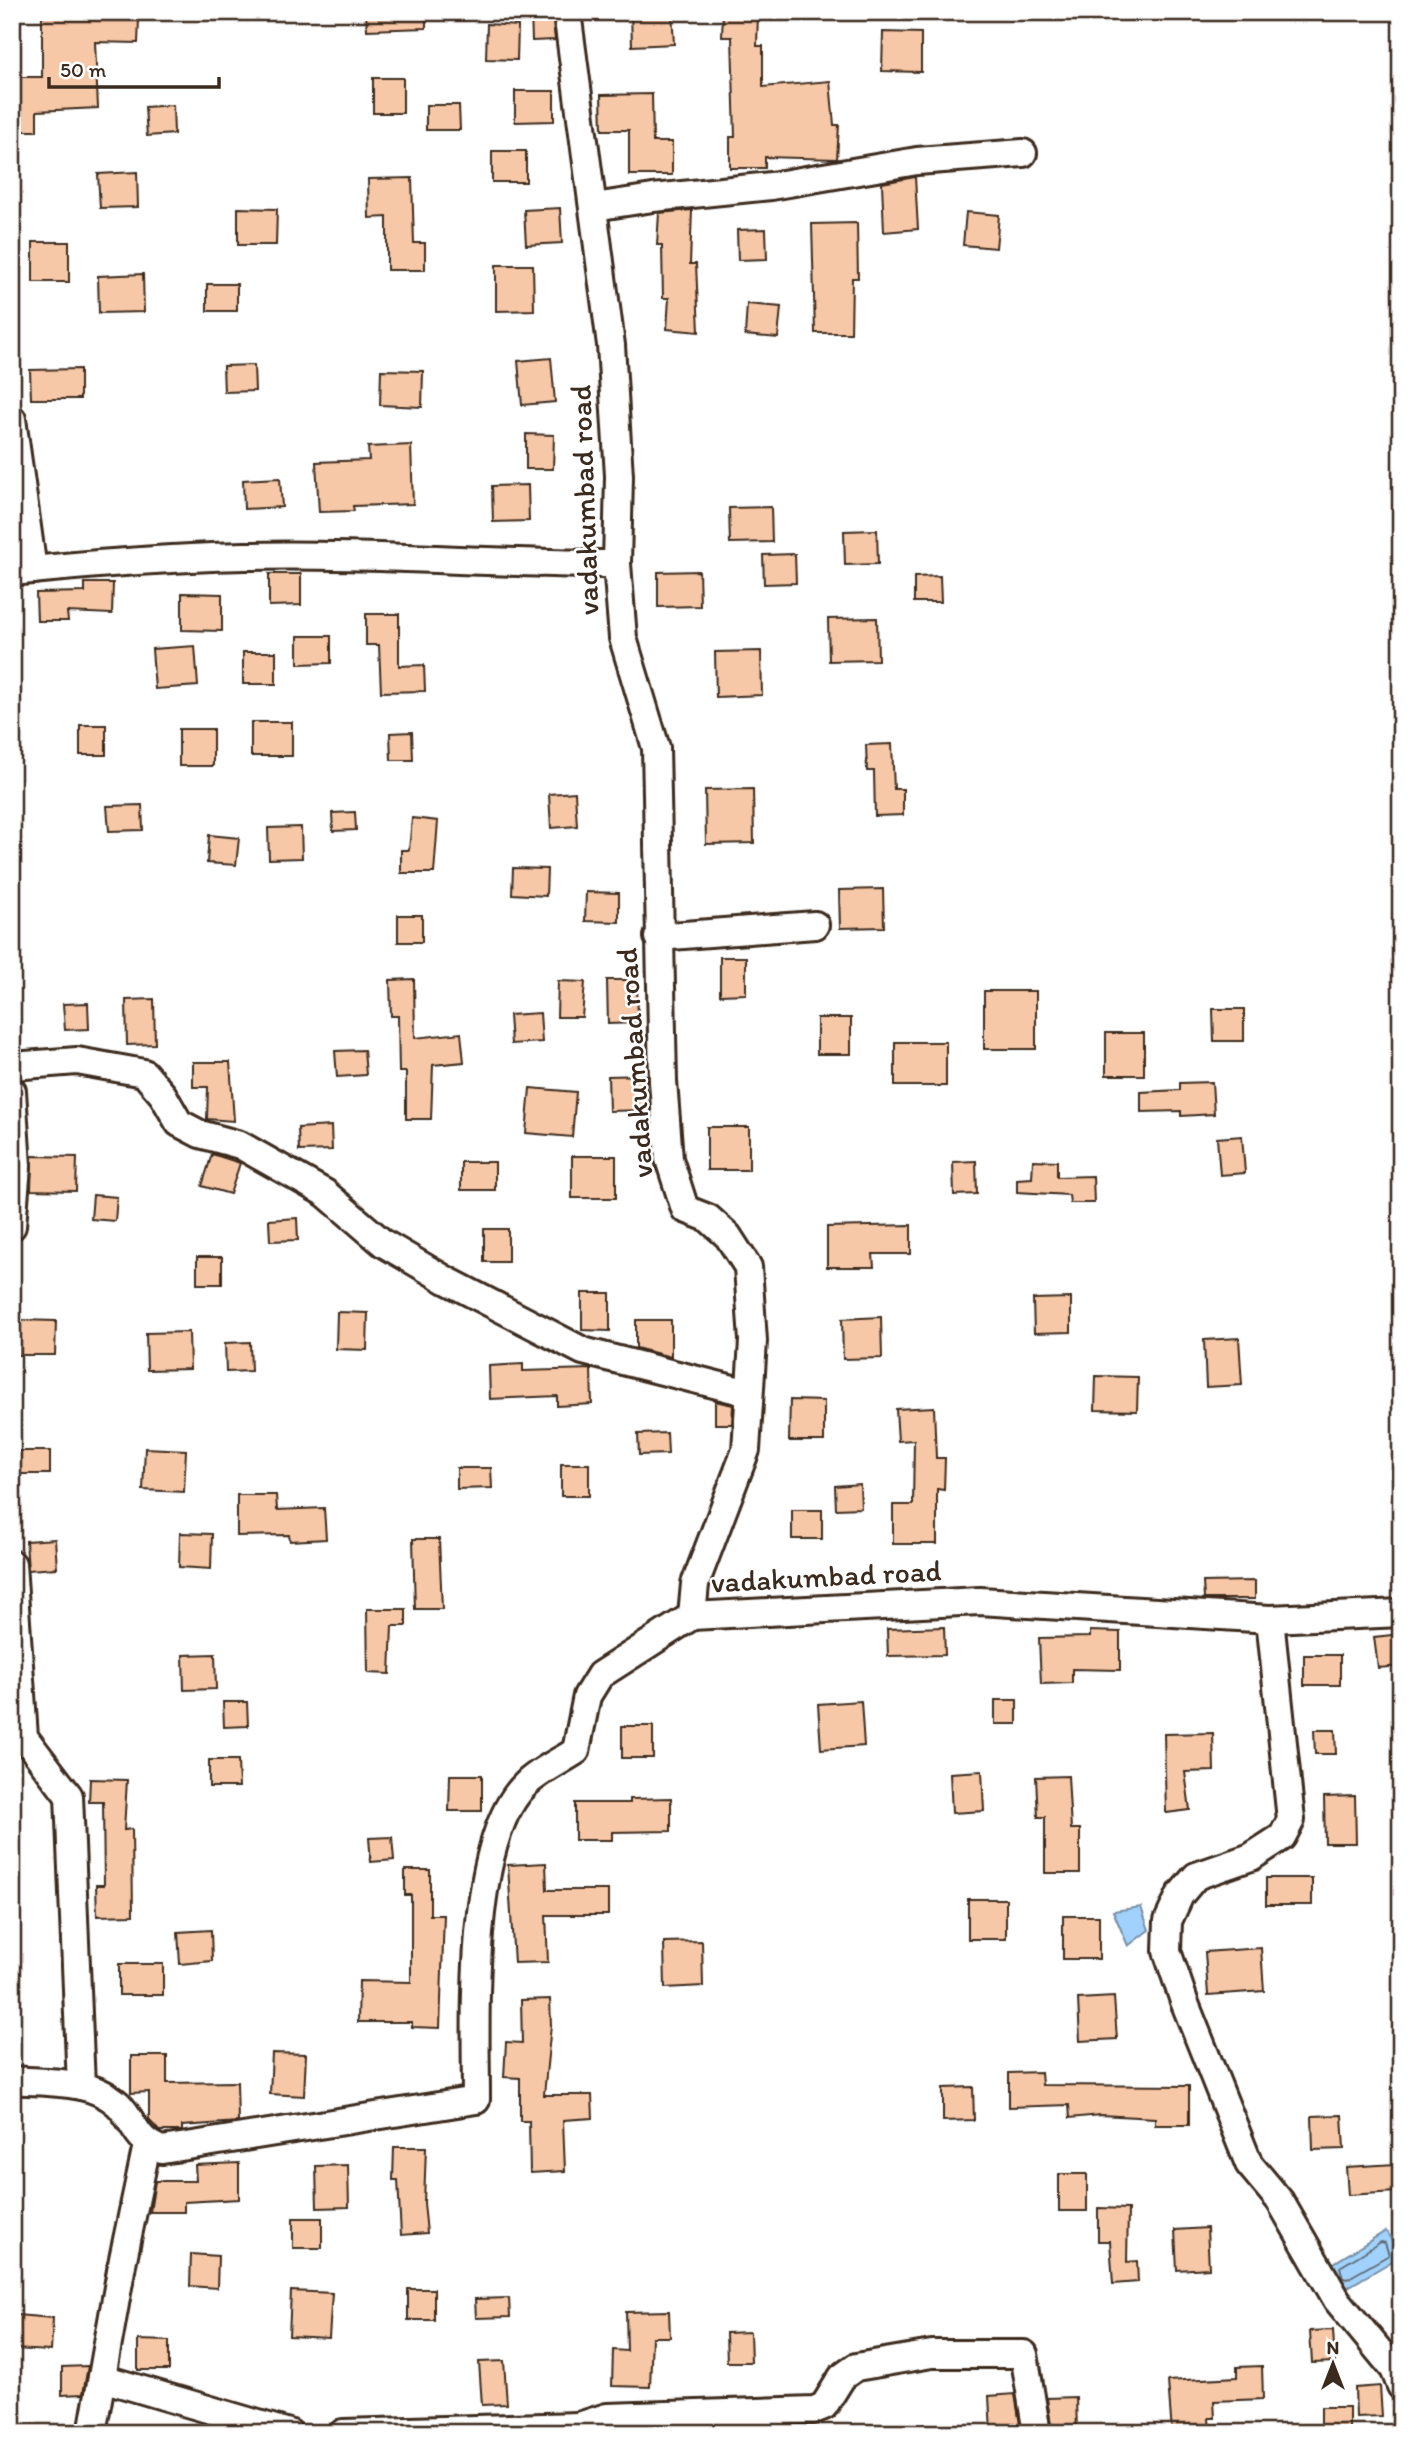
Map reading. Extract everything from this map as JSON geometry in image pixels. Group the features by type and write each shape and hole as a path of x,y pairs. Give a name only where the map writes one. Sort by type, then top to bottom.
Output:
{"street":[{"name":"vadakumbad road","path":"567,12 611,345 619,476 617,564 623,638 656,748 660,822 658,937 669,1159 685,1209 708,1218 728,1236 748,1266 753,1341 746,1450 695,1584 692,1616 980,1601 1270,1619 1401,1613"},
{"path":"594,207 771,186 917,161 1023,153"},
{"path":"12,419 22,571 246,556 388,558 504,564 617,564"},
{"path":"658,937 816,925"},
{"path":"12,1066 77,1061 144,1073 163,1095 178,1123 200,1134 240,1145 325,1193 383,1243 446,1280 583,1351 748,1393"},
{"path":"12,1091 18,1166 12,1226"},
{"path":"12,1564 24,1737 69,1796 81,2086"},
{"path":"12,2080 93,2087 118,2105 147,2145 162,2150 476,2100 476,1961 492,1854 506,1812 526,1783 576,1751 587,1696 600,1675 692,1616"},
{"path":"1270,1619 1291,1820 1282,1837 1251,1857 1196,1876 1180,1895 1168,1921 1167,1951 1184,2001 1250,2164 1280,2201 1337,2300 1394,2369 1401,2386"},
{"path":"92,2433 123,2259 147,2145"},
{"path":"343,2433 575,2429 607,2417 814,2410 824,2406 842,2377 856,2367 932,2354 1024,2354 1037,2433"},
{"path":"102,2378 289,2433"}],"water":[{"path":"1141,1907 1149,1930 1128,1946 1113,1911"},
{"path":"1386,2231 1401,2256 1341,2291 1329,2266"}],"building":[{"path":"366,12 426,12 426,28 367,30"},
{"path":"531,12 552,12 555,40 532,41"},
{"path":"631,12 672,12 674,44 632,46"},
{"path":"723,12 758,12 757,46 763,46 763,87 830,81 834,125 839,125 837,159 765,157 765,168 730,168 730,137 735,137 732,37 722,37"},
{"path":"42,13 83,13 83,19 139,19 138,43 95,42 98,108 37,111 37,131 12,131 12,77 42,77"},
{"path":"487,24 518,26 517,60 486,59"},
{"path":"883,32 921,33 921,72 882,71"},
{"path":"373,78 403,78 403,113 373,113"},
{"path":"515,91 554,91 554,121 515,122"},
{"path":"652,94 653,142 672,142 672,175 629,175 629,130 602,130 601,95"},
{"path":"173,105 174,134 147,136 145,107"},
{"path":"426,105 459,105 460,130 426,130"},
{"path":"492,151 526,151 526,182 492,182"},
{"path":"137,172 138,207 100,208 98,174"},
{"path":"915,177 918,229 884,232 882,183"},
{"path":"412,178 414,243 425,243 425,270 387,270 387,217 369,218 368,179"},
{"path":"238,208 277,209 276,245 238,245"},
{"path":"560,208 562,243 526,245 524,210"},
{"path":"692,210 690,264 696,264 699,332 667,329 669,298 663,298 662,245 657,245 659,213"},
{"path":"966,212 999,215 996,248 963,245"},
{"path":"857,223 858,278 852,278 851,333 815,333 812,224"},
{"path":"766,229 767,259 738,260 737,230"},
{"path":"33,242 69,242 69,282 33,282"},
{"path":"496,265 533,265 534,310 496,311"},
{"path":"143,274 144,312 99,313 98,276"},
{"path":"207,284 237,284 237,311 207,311"},
{"path":"747,304 781,307 778,338 745,335"},
{"path":"551,358 555,402 522,405 518,361"},
{"path":"254,365 255,391 224,392 223,366"},
{"path":"80,369 80,399 31,399 30,370"},
{"path":"381,370 423,371 422,407 380,405"},
{"path":"526,434 554,435 553,469 526,469"},
{"path":"411,445 413,504 353,506 354,511 319,512 316,462 369,460 368,447"},
{"path":"280,478 282,507 244,509 243,480"},
{"path":"528,485 529,521 493,522 492,486"},
{"path":"771,507 772,542 730,543 729,508"},
{"path":"877,530 878,564 845,565 844,531"},
{"path":"795,554 796,583 764,584 763,555"},
{"path":"699,571 700,606 658,607 658,572"},
{"path":"269,574 301,574 301,605 269,606"},
{"path":"940,576 941,602 914,602 914,577"},
{"path":"85,583 113,583 112,614 67,612 68,621 37,621 36,593 85,592"},
{"path":"182,593 222,594 222,631 182,630"},
{"path":"366,614 399,614 399,666 424,665 425,691 381,692 379,645 366,645"},
{"path":"877,618 878,660 829,661 828,619"},
{"path":"298,636 331,636 331,663 298,664"},
{"path":"195,646 198,686 155,689 152,649"},
{"path":"761,651 762,695 716,697 715,652"},
{"path":"243,652 276,652 276,684 243,684"},
{"path":"251,722 292,722 292,756 251,756"},
{"path":"80,725 106,725 106,755 80,755"},
{"path":"179,729 213,729 213,766 179,766"},
{"path":"412,732 413,760 391,760 390,733"},
{"path":"892,744 894,789 903,789 903,815 875,816 874,771 867,771 866,745"},
{"path":"753,789 754,843 706,844 705,790"},
{"path":"575,792 577,826 551,828 549,794"},
{"path":"142,805 143,830 109,831 107,806"},
{"path":"355,812 356,830 333,831 332,813"},
{"path":"412,818 438,821 434,873 401,873 401,850 409,850"},
{"path":"301,827 302,858 269,859 268,828"},
{"path":"209,835 239,838 236,865 207,863"},
{"path":"513,868 547,869 546,896 512,894"},
{"path":"883,889 884,927 840,928 839,890"},
{"path":"586,892 619,893 619,922 585,921"},
{"path":"398,915 422,915 422,942 398,942"},
{"path":"720,957 746,957 746,994 720,995"},
{"path":"414,979 415,1038 461,1033 464,1062 433,1065 431,1119 406,1119 406,1072 399,1072 398,1016 391,1016 390,980"},
{"path":"607,980 637,980 638,1023 608,1024"},
{"path":"558,981 585,982 582,1017 557,1017"},
{"path":"984,991 1036,991 1036,1049 984,1049"},
{"path":"154,999 155,1044 127,1045 126,1000"},
{"path":"88,1003 89,1029 65,1030 63,1004"},
{"path":"1213,1009 1244,1009 1244,1041 1214,1041"},
{"path":"540,1013 542,1042 511,1044 509,1015"},
{"path":"817,1018 851,1018 851,1054 817,1054"},
{"path":"1106,1033 1144,1033 1144,1075 1106,1075"},
{"path":"895,1042 946,1042 946,1086 895,1086"},
{"path":"364,1050 366,1075 337,1077 335,1051"},
{"path":"193,1062 230,1062 234,1121 207,1119 208,1087 193,1087"},
{"path":"646,1075 646,1110 609,1111 608,1076"},
{"path":"1212,1082 1214,1114 1181,1116 1181,1111 1141,1112 1141,1092 1180,1090 1180,1083"},
{"path":"530,1088 576,1092 572,1137 526,1133"},
{"path":"331,1126 332,1150 299,1151 298,1128"},
{"path":"707,1127 749,1127 749,1170 707,1170"},
{"path":"1242,1136 1245,1173 1220,1175 1217,1138"},
{"path":"212,1154 240,1163 230,1194 202,1186"},
{"path":"32,1156 77,1157 76,1191 31,1190"},
{"path":"572,1156 616,1156 616,1198 572,1198"},
{"path":"1033,1160 1057,1161 1057,1177 1093,1176 1094,1203 1070,1203 1069,1195 1017,1192 1017,1179 1032,1178"},
{"path":"976,1161 977,1194 954,1195 953,1162"},
{"path":"461,1162 495,1162 495,1190 461,1190"},
{"path":"93,1195 117,1197 115,1221 91,1219"},
{"path":"297,1218 298,1240 270,1241 269,1220"},
{"path":"911,1225 911,1254 873,1254 874,1267 827,1267 827,1227"},
{"path":"484,1229 508,1229 508,1262 484,1262"},
{"path":"197,1257 222,1257 222,1284 197,1284"},
{"path":"582,1293 610,1293 610,1331 582,1330"},
{"path":"1071,1298 1071,1332 1034,1333 1033,1299"},
{"path":"337,1312 368,1313 367,1350 336,1349"},
{"path":"881,1317 882,1358 843,1359 842,1319"},
{"path":"19,1320 56,1321 55,1355 18,1355"},
{"path":"636,1320 671,1320 671,1357 636,1348"},
{"path":"189,1332 190,1369 147,1370 146,1333"},
{"path":"1239,1338 1242,1385 1206,1387 1204,1340"},
{"path":"250,1342 251,1371 226,1372 225,1343"},
{"path":"523,1364 523,1371 591,1369 592,1404 557,1406 557,1396 490,1399 489,1366"},
{"path":"1096,1376 1138,1377 1137,1411 1095,1410"},
{"path":"790,1400 824,1401 824,1441 789,1441"},
{"path":"715,1401 733,1405 732,1424 715,1424"},
{"path":"934,1407 936,1458 945,1458 944,1490 937,1489 937,1544 893,1544 893,1505 913,1505 914,1440 898,1441 896,1409"},
{"path":"667,1433 668,1454 639,1455 638,1434"},
{"path":"145,1448 186,1450 184,1492 143,1490"},
{"path":"19,1451 50,1451 50,1474 19,1474"},
{"path":"561,1464 589,1464 589,1496 561,1496"},
{"path":"457,1468 491,1468 492,1488 457,1489"},
{"path":"860,1484 861,1508 836,1509 835,1486"},
{"path":"237,1495 276,1495 277,1510 324,1508 326,1539 290,1541 289,1535 237,1536"},
{"path":"792,1510 822,1510 822,1539 792,1539"},
{"path":"180,1533 212,1534 211,1569 179,1567"},
{"path":"55,1539 57,1568 28,1570 26,1541"},
{"path":"413,1539 439,1539 442,1609 415,1609"},
{"path":"1255,1581 1255,1599 1204,1599 1203,1582"},
{"path":"367,1609 406,1609 406,1626 392,1626 390,1674 368,1673"},
{"path":"944,1627 945,1655 888,1656 887,1629"},
{"path":"1090,1631 1120,1632 1120,1670 1072,1669 1072,1683 1041,1684 1039,1638 1090,1637"},
{"path":"1401,1634 1401,1666 1378,1668 1374,1637"},
{"path":"215,1654 216,1689 184,1690 183,1655"},
{"path":"1304,1655 1340,1655 1340,1685 1304,1685"},
{"path":"995,1700 1017,1700 1017,1724 995,1724"},
{"path":"861,1701 864,1746 821,1749 818,1704"},
{"path":"223,1702 247,1702 248,1726 224,1727"},
{"path":"622,1726 653,1726 653,1758 622,1758"},
{"path":"1314,1730 1335,1730 1336,1754 1315,1754"},
{"path":"1213,1733 1214,1771 1185,1772 1190,1810 1166,1813 1164,1734"},
{"path":"209,1760 238,1760 239,1787 209,1787"},
{"path":"982,1771 984,1811 952,1813 950,1773"},
{"path":"450,1775 482,1775 482,1811 449,1811"},
{"path":"1068,1776 1071,1829 1080,1829 1080,1873 1045,1873 1045,1817 1038,1817 1036,1777"},
{"path":"90,1779 127,1780 124,1830 132,1829 133,1915 97,1916 96,1885 104,1885 103,1802 89,1802"},
{"path":"1355,1796 1356,1843 1325,1843 1324,1797"},
{"path":"671,1798 671,1831 612,1832 612,1840 575,1840 575,1803 630,1803 630,1799"},
{"path":"392,1837 394,1860 371,1862 369,1838"},
{"path":"546,1863 547,1890 608,1890 608,1915 546,1915 548,1962 514,1963 508,1865"},
{"path":"405,1870 430,1870 430,1915 444,1915 440,2028 412,2027 412,2022 358,2022 359,1981 411,1982 411,1895 405,1895"},
{"path":"1266,1878 1312,1878 1312,1905 1266,1905"},
{"path":"968,1899 1006,1899 1006,1939 968,1939"},
{"path":"1063,1916 1099,1916 1099,1959 1063,1959"},
{"path":"211,1930 212,1961 180,1964 178,1932"},
{"path":"702,1941 703,1986 665,1988 664,1942"},
{"path":"1261,1948 1264,1991 1208,1995 1205,1952"},
{"path":"119,1964 163,1964 163,1995 119,1995"},
{"path":"1114,1997 1117,2039 1080,2041 1078,1999"},
{"path":"550,1999 551,2025 544,2095 592,2095 593,2118 563,2120 565,2171 530,2173 529,2121 520,2121 520,2078 504,2077 506,2042 522,2043 521,2000"},
{"path":"272,2053 306,2054 304,2096 270,2094"},
{"path":"131,2056 167,2056 167,2083 237,2082 238,2122 182,2126 182,2131 159,2131 149,2120 149,2092 131,2093"},
{"path":"1041,2072 1042,2085 1189,2086 1189,2125 1155,2125 1155,2118 1100,2115 1070,2118 1069,2105 1009,2107 1009,2073"},
{"path":"973,2087 974,2120 943,2121 943,2088"},
{"path":"1342,2115 1344,2149 1313,2150 1312,2116"},
{"path":"394,2147 426,2147 424,2203 427,2233 401,2235 398,2180 393,2180"},
{"path":"239,2163 239,2199 184,2202 184,2212 150,2212 155,2181 196,2181 195,2165"},
{"path":"1395,2164 1396,2192 1348,2195 1346,2167"},
{"path":"348,2165 349,2207 317,2208 316,2166"},
{"path":"1059,2174 1087,2174 1087,2211 1059,2211"},
{"path":"1098,2208 1128,2209 1127,2262 1137,2261 1138,2282 1113,2284 1110,2241 1098,2241"},
{"path":"293,2218 322,2218 322,2248 293,2248"},
{"path":"1207,2228 1209,2268 1177,2270 1175,2230"},
{"path":"191,2254 218,2256 217,2288 190,2286"},
{"path":"408,2289 434,2289 434,2320 408,2320"},
{"path":"291,2291 332,2293 329,2338 289,2336"},
{"path":"509,2298 510,2317 476,2318 475,2299"},
{"path":"669,2311 670,2337 652,2337 650,2387 612,2386 613,2350 627,2351 626,2312"},
{"path":"16,2315 53,2318 51,2351 13,2349"},
{"path":"1333,2330 1335,2362 1312,2363 1310,2331"},
{"path":"750,2332 751,2362 727,2362 726,2333"},
{"path":"138,2340 169,2341 169,2370 138,2370"},
{"path":"504,2361 507,2404 482,2405 479,2362"},
{"path":"88,2366 83,2394 62,2395 62,2367"},
{"path":"1262,2366 1263,2399 1214,2401 1215,2418 1209,2418 1210,2433 1172,2433 1168,2381 1237,2377 1237,2367"},
{"path":"1380,2386 1382,2416 1356,2417 1355,2388"},
{"path":"1015,2394 1021,2430 991,2432 989,2396"},
{"path":"1076,2397 1077,2432 1052,2433 1047,2398"},
{"path":"1321,2407 1349,2407 1349,2433 1321,2433"}]}
